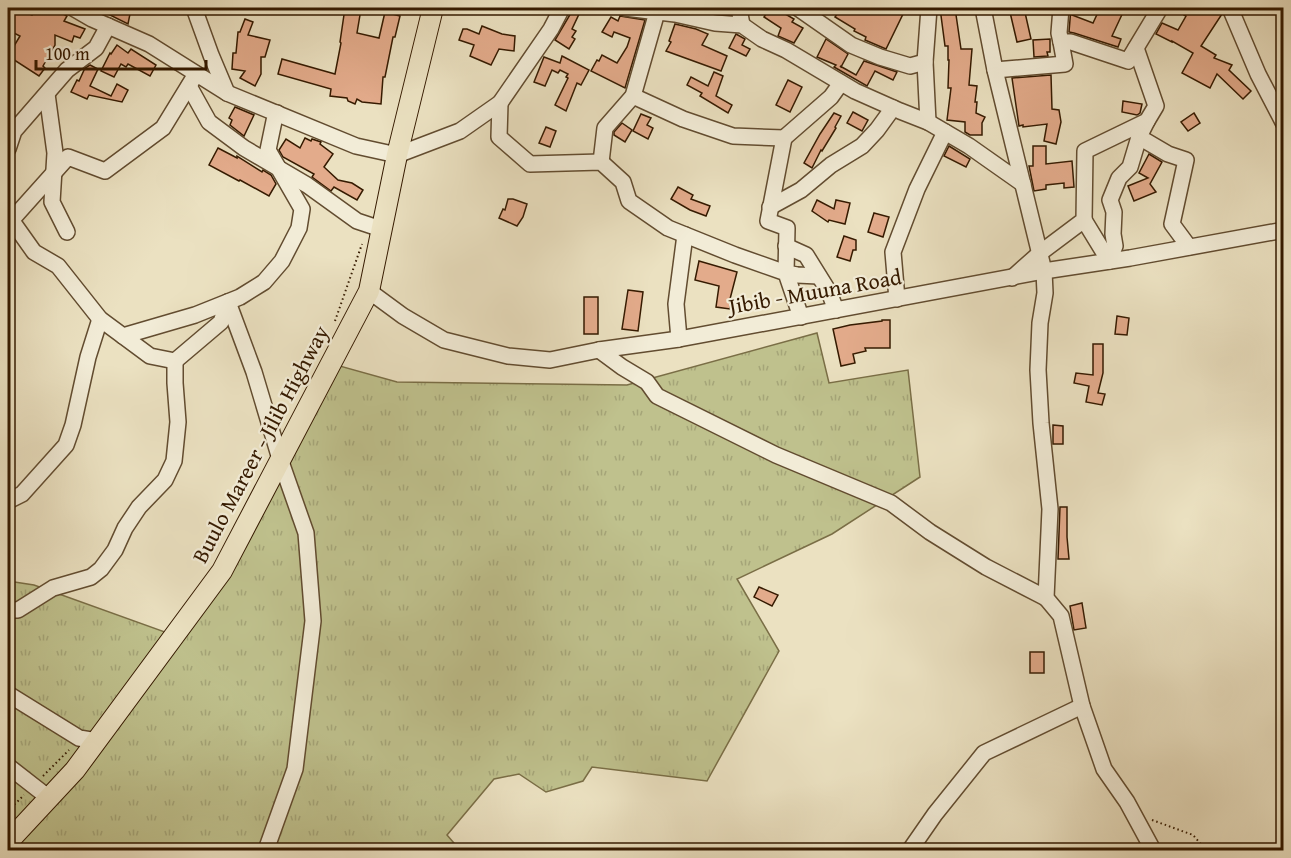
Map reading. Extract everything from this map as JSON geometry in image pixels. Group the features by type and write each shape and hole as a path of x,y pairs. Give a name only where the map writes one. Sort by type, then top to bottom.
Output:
{"main road":[{"name":"Buulo Mareer - Jilib Highway","path":"8,842 75,770 222,571 369,291 373,233 397,155 433,8"}],"street":[{"path":"73,8 92,19 149,44 193,80 356,146 397,155 460,131 500,103 562,8"},
{"path":"194,8 227,93"},
{"path":"625,8 742,26 841,83 928,122 969,146 1023,184"},
{"path":"739,8 742,26"},
{"path":"798,8 851,45 910,66 925,62"},
{"path":"928,122 925,62 929,8"},
{"path":"983,8 995,70 1044,271 1045,292 1040,323 1038,370 1050,509 1046,598"},
{"path":"995,70 1065,64 1059,33 1061,8"},
{"path":"1061,42 1071,42 1128,61 1160,8"},
{"path":"1230,8 1258,74 1284,124"},
{"path":"601,162 605,128 633,96 657,12"},
{"path":"8,148 14,131 67,70 96,48 108,26"},
{"path":"1109,261 1114,246 1114,212 1110,200 1119,178 1130,167 1139,137 1156,106 1136,48"},
{"path":"193,80 209,122 244,148 307,185 373,233"},
{"path":"175,361 150,356 100,319 58,266 34,252 9,221 68,157 105,171 163,128 193,80"},
{"path":"801,317 786,273 787,228 768,220 770,207 784,138 831,97 841,83"},
{"path":"46,94 55,153 52,202 67,232"},
{"path":"633,96 683,119 734,136 784,138"},
{"path":"500,103 499,137 530,164 601,162 623,182 629,201 668,228 786,273 818,276"},
{"path":"770,207 801,190 831,165 862,146 893,108"},
{"path":"123,336 195,315 240,297 264,282 282,261 299,228 302,209 268,150 278,113"},
{"path":"1109,261 1084,220 1085,151 1147,122"},
{"path":"897,299 893,252 917,189 945,132"},
{"path":"1139,137 1168,154 1186,160 1172,225 1189,247"},
{"path":"1011,278 1084,220"},
{"name":"Jibib - Muuna Road","path":"369,291 403,316 444,340 508,357 550,360 599,350 679,339 1044,271 1284,230"},
{"path":"679,339 676,304 685,235"},
{"path":"786,246 806,255 829,292 836,310"},
{"path":"8,610 18,610 53,588 91,577 101,569 115,550 125,528 139,507 165,480 174,461 178,422 175,361 221,322 228,302"},
{"path":"228,302 254,372 280,459 306,533 313,621 295,769 266,850"},
{"path":"8,501 22,494 66,445 74,425 88,357 100,319"},
{"path":"599,350 647,382 657,396 776,455 891,503 930,532 986,567 1046,598 1061,616 1082,706 1104,769 1133,813 1153,850"},
{"path":"8,694 79,738 97,741"},
{"path":"910,850 935,814 984,753 1082,706"},
{"path":"8,765 49,798"}],"path":[{"path":"333,327 373,233"},
{"path":"42,778 75,744"},
{"path":"8,811 24,794"},
{"path":"1133,813 1193,835 1206,850"}],"green space":[{"path":"817,333 829,383 908,370 920,477 832,534 737,579 779,651 707,781 592,767 583,781 546,792 519,774 494,779 447,835 460,850 13,850 82,776 340,366 397,382 627,385"},
{"path":"8,581 34,585 165,632 68,765 8,830"}],"building":[{"path":"8,8 15,8 32,15 36,8 52,8 67,16 64,21 85,29 80,38 74,36 72,42 55,35 55,45 39,76 8,56 20,36 8,30"},
{"path":"96,8 128,8 126,12 130,14 128,24"},
{"path":"345,8 361,9 357,33 379,38 385,12 400,16 385,77 383,77 381,104 362,102 357,99 355,104 347,98 330,96 331,89 278,74 282,59 335,74"},
{"path":"572,8 580,12 572,29 576,31 572,37 575,39 569,49 555,40"},
{"path":"770,8 775,8 794,19 792,22 803,28 794,43 778,36 781,28 764,17"},
{"path":"841,8 904,8 902,11 904,12 886,49 865,40 866,37 835,17"},
{"path":"940,8 955,8 961,49 972,49 969,85 977,86 976,113 985,117 982,123 982,135 970,135 965,132 965,122 947,120 951,88 948,88 948,46 945,46"},
{"path":"1009,8 1024,8 1031,39 1017,42"},
{"path":"1071,8 1072,15 1093,23 1100,8 1125,8 1112,36 1121,39 1118,47 1069,32"},
{"path":"1189,8 1213,8 1222,13 1201,46 1216,55 1214,58 1232,65 1229,70 1251,91 1243,99 1217,74 1210,88 1182,73 1193,53 1156,34 1162,23 1178,30"},
{"path":"620,16 645,20 625,88 591,71 602,55 617,63 627,47 630,38 614,32 612,37 602,32 611,17 618,21"},
{"path":"245,19 253,22 248,35 270,40 265,57 261,57 261,74 255,86 240,78 245,71 232,69 238,32"},
{"path":"675,24 708,34 702,45 727,56 721,71 666,51 671,42 669,41"},
{"path":"482,26 502,34 515,36 514,51 499,49 491,65 470,56 474,45 459,40 463,29 479,34"},
{"path":"736,34 745,39 742,45 750,49 746,56 729,48"},
{"path":"826,39 848,54 841,67 856,75 864,61 897,72 893,80 875,71 867,86 834,67 836,65 817,57"},
{"path":"1050,39 1048,56 1034,57 1033,40"},
{"path":"117,45 128,53 131,49 156,65 150,76 128,64 126,67 121,64 114,77 101,71"},
{"path":"562,56 589,70 581,85 577,83 566,111 555,105 568,74 560,70 558,73 552,70 545,86 534,82 544,57 560,63"},
{"path":"90,65 98,69 90,86 111,96 117,84 128,90 122,102 89,95 87,99 71,92 85,68"},
{"path":"714,72 723,76 716,96 732,105 728,113 700,96 702,93 687,85 691,77 708,86"},
{"path":"1051,75 1052,109 1059,110 1061,122 1056,144 1044,141 1047,124 1019,126 1012,78"},
{"path":"788,80 802,87 790,112 776,105"},
{"path":"1123,101 1142,104 1140,113 1137,115 1122,112"},
{"path":"235,107 254,115 244,136 230,125 232,120 229,118"},
{"path":"853,112 868,120 862,131 847,123"},
{"path":"834,113 841,116 812,168 804,163"},
{"path":"1194,113 1200,123 1188,131 1181,122"},
{"path":"641,114 651,118 647,125 653,128 648,139 633,131"},
{"path":"622,123 632,130 625,142 614,135"},
{"path":"546,127 556,131 550,147 539,143"},
{"path":"305,138 321,142 320,144 333,154 324,167 338,180 352,183 363,190 357,200 334,187 331,191 312,177 314,174 283,157 279,150 286,139 300,148"},
{"path":"949,146 970,159 966,167 944,156"},
{"path":"1033,146 1046,146 1046,164 1072,161 1074,187 1064,188 1064,183 1046,185 1046,189 1034,191 1029,166 1033,166"},
{"path":"218,148 271,175 276,184 269,196 209,165"},
{"path":"1149,154 1162,162 1150,184 1156,192 1134,201 1128,186 1148,178 1139,173"},
{"path":"678,187 693,195 691,199 710,206 706,216 671,199"},
{"path":"508,199 527,204 517,226 499,218 503,209 505,210"},
{"path":"817,200 834,209 836,200 850,203 845,224 829,220 828,222 812,211"},
{"path":"874,213 889,217 883,237 868,232"},
{"path":"844,236 856,240 856,250 853,250 850,261 837,257"},
{"path":"699,261 737,272 730,299 730,309 716,307 719,286 695,280"},
{"path":"628,290 643,292 638,331 622,329"},
{"path":"584,297 598,297 598,334 584,334"},
{"path":"1117,316 1129,318 1127,335 1115,334"},
{"path":"890,320 890,348 865,348 866,351 853,354 855,363 841,366 833,329"},
{"path":"1093,344 1103,344 1103,373 1098,393 1105,394 1102,405 1086,402 1089,386 1074,383 1076,373 1093,375"},
{"path":"1053,425 1063,426 1063,444 1053,444"},
{"path":"1060,507 1067,507 1069,559 1058,559"},
{"path":"759,587 778,595 772,606 754,597"},
{"path":"1082,603 1086,628 1074,630 1070,606"},
{"path":"1030,652 1044,652 1044,673 1030,673"}]}
